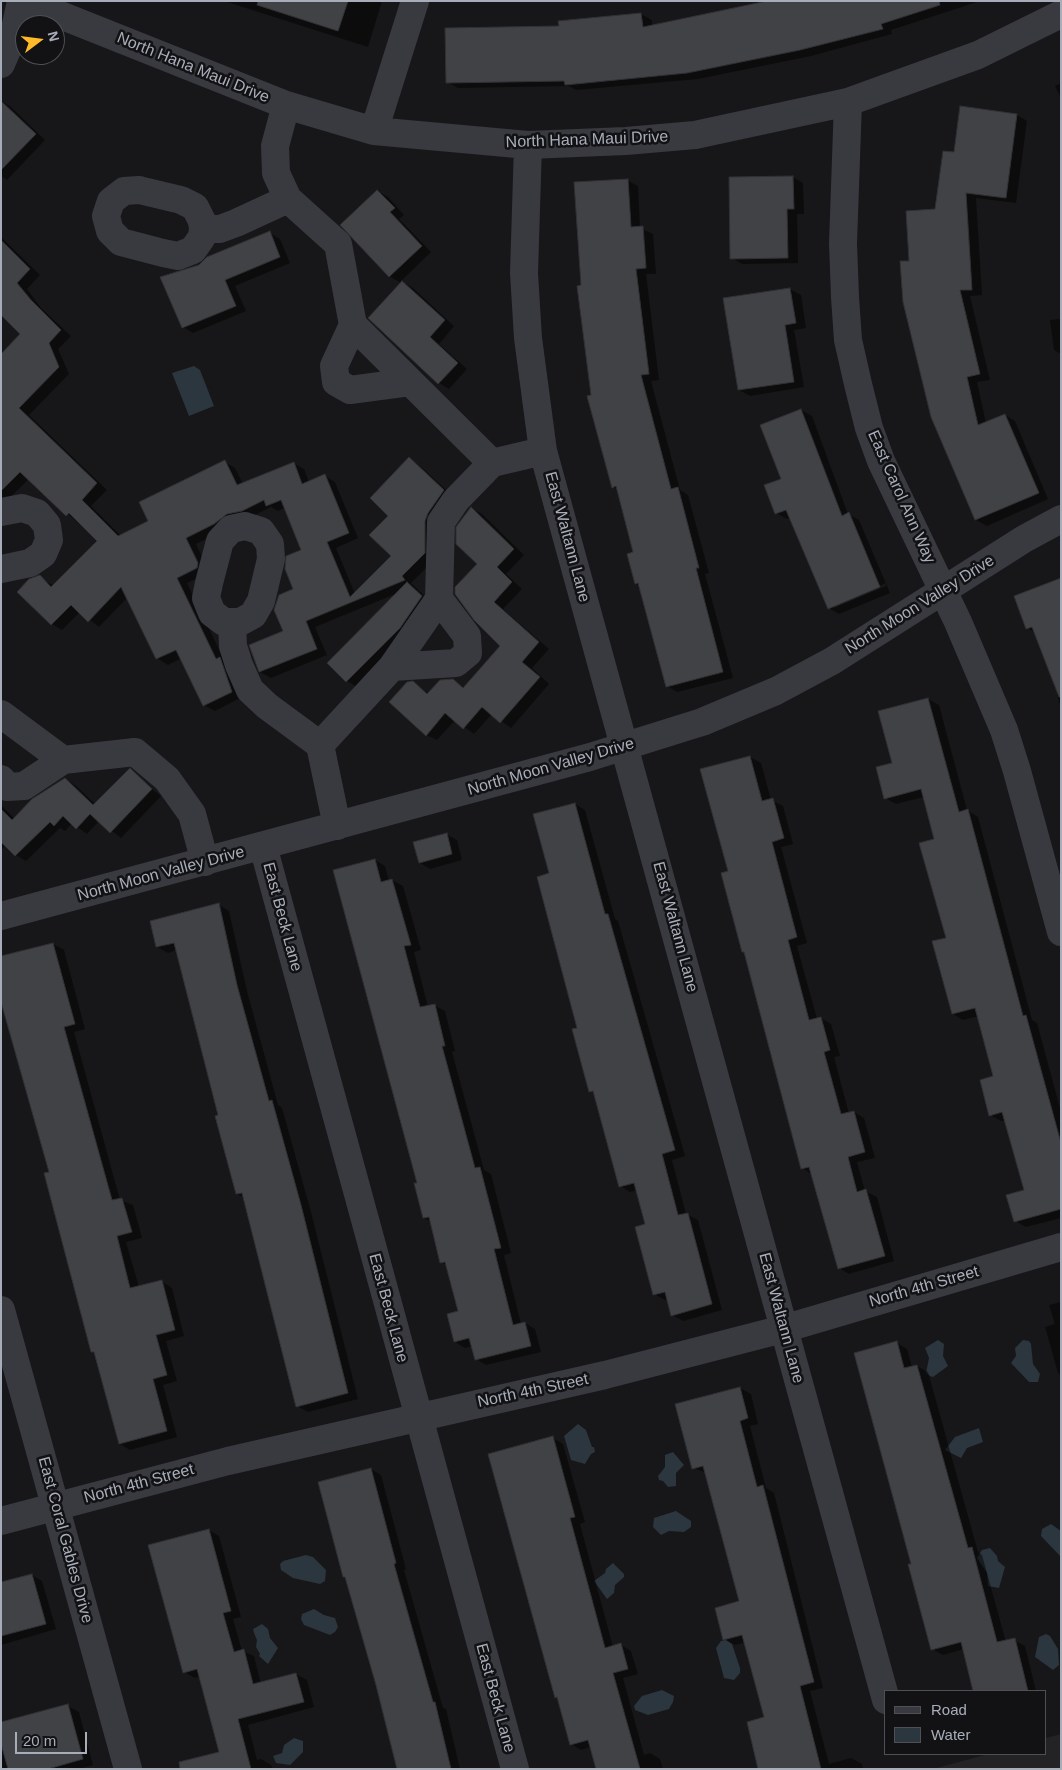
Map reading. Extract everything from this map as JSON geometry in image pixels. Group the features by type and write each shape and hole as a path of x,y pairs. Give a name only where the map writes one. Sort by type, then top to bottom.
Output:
{"street":[{"path":"1,64 14,34 21,1"},
{"name":"North Hana Maui Drive","path":"25,1 286,105 374,131 528,145 626,141 694,135 848,102 978,55 1061,12"},
{"path":"374,131 415,1"},
{"path":"1055,1 1061,12"},
{"name":"East Carol Ann Way","path":"848,102 844,243 848,340 869,428 881,461 944,590 1004,730 1061,932"},
{"path":"286,105 275,146 276,173 288,199 338,244 353,324 492,463"},
{"name":"East Waltann Lane","path":"528,145 524,273 528,338 543,451 884,1693"},
{"path":"203,229 220,229 288,199"},
{"path":"353,324 334,366 336,382 350,390 410,382"},
{"path":"320,745 392,667 439,599 441,522 456,500 492,463 543,451"},
{"path":"1,512 22,508 37,513 47,525 50,540 43,554 30,563 1,569"},
{"name":"North Moon Valley Drive","path":"1,916 337,826 625,746 702,722 776,691 832,661 1024,539 1061,519"},
{"path":"392,667 456,663 468,653 466,636 439,599"},
{"path":"232,622 238,665 250,690 267,706 320,745 337,826"},
{"path":"1,714 62,760"},
{"path":"1,779 7,787 24,786 62,760 135,752 167,779 192,814 205,862"},
{"name":"East Beck Lane","path":"263,846 515,1769"},
{"name":"North 4th Street","path":"1,1521 228,1461 418,1416 605,1375 783,1329 1061,1247"},
{"name":"East Coral Gables Drive","path":"1,1310 128,1769"}],"shaded area":[{"path":"1061,1734 1061,1769 933,1769 984,1755 1047,1755 1047,1738"}],"water":[{"path":"194,366 200,370 214,406 189,416 172,373"},
{"path":"938,1340 944,1344 943,1356 948,1366 933,1377 926,1373 929,1358 925,1348"},
{"path":"1023,1340 1029,1341 1031,1344 1033,1364 1040,1374 1038,1382 1029,1382 1011,1363 1016,1356 1015,1348"},
{"path":"578,1424 586,1430 595,1452 591,1454 585,1464 571,1460 564,1436"},
{"path":"979,1428 983,1442 967,1448 961,1458 945,1450 955,1437"},
{"path":"673,1452 684,1465 676,1473 676,1486 668,1487 663,1481 659,1480 658,1476 665,1467 665,1455"},
{"path":"676,1511 691,1521 691,1527 684,1532 669,1531 661,1535 653,1527 654,1518"},
{"path":"1051,1524 1061,1531 1061,1557 1041,1536 1042,1529"},
{"path":"990,1548 997,1556 998,1561 1005,1567 999,1588 988,1586 987,1573 977,1558 982,1550"},
{"path":"306,1555 313,1557 326,1570 325,1581 320,1584 293,1578 281,1570 280,1564 283,1561"},
{"path":"613,1563 624,1574 624,1577 615,1585 614,1593 607,1599 594,1581 605,1573 606,1569"},
{"path":"314,1609 324,1615 335,1618 338,1627 335,1632 330,1635 304,1625 301,1619 302,1614"},
{"path":"262,1624 268,1629 270,1638 278,1648 268,1664 259,1656 260,1654 256,1647 257,1640 253,1629"},
{"path":"1046,1634 1050,1636 1058,1649 1059,1665 1053,1670 1035,1657 1039,1637"},
{"path":"726,1640 732,1644 740,1668 740,1673 734,1680 724,1678 716,1648 721,1641"},
{"path":"662,1690 674,1696 669,1709 648,1715 635,1710 634,1706 642,1696"},
{"path":"294,1738 303,1741 303,1752 290,1765 276,1763 273,1756 282,1753 284,1745"}],"building":[{"path":"258,1 348,1 338,31 257,5"},
{"path":"767,1 939,1 940,5 881,24 883,29 800,50 687,73 565,85 564,81 446,83 445,28 559,26 558,21 641,13 643,27"},
{"path":"1,101 36,134 1,170"},
{"path":"960,106 1017,114 1006,198 966,193 972,290 960,290 980,374 967,377 978,425 1005,414 1039,493 975,520 931,417 903,302 900,261 909,261 906,211 935,209 943,151 954,152"},
{"path":"793,176 794,209 787,209 788,258 730,259 729,177"},
{"path":"628,179 631,227 643,226 646,268 636,269 649,374 641,375 671,489 678,487 699,568 696,568 723,672 666,687 638,583 635,584 627,554 633,552 616,486 612,488 587,396 591,395 577,286 581,285 574,182"},
{"path":"377,190 395,208 390,212 422,246 389,277 340,225"},
{"path":"270,231 280,257 225,280 236,306 182,328 160,277 199,265 207,257"},
{"path":"1,240 30,269 17,283 61,330 49,343 59,367 19,408 97,483 82,500 118,536 148,521 139,502 225,460 237,485 294,462 302,484 325,474 349,533 327,542 350,597 391,556 369,535 388,516 370,498 409,457 444,490 428,513 425,521 425,553 402,576 405,580 306,621 317,649 259,672 249,645 283,631 274,610 279,595 293,589 285,569 286,556 301,550 281,500 266,506 264,500 242,511 227,514 214,524 186,538 198,563 197,568 177,578 216,659 220,657 232,692 203,706 176,650 156,659 121,587 88,622 71,605 51,625 17,592 29,579 40,575 51,587 97,541 69,513 66,516 20,472 1,491 1,354 20,334 1,315"},
{"path":"402,281 445,320 430,337 458,363 438,384 368,318"},
{"path":"790,288 796,323 785,325 794,382 738,390 723,298"},
{"path":"801,409 842,516 849,512 880,587 828,609 786,510 775,514 764,485 781,479 760,425"},
{"path":"471,507 514,549 497,567 512,582 494,602 539,642 522,662 540,677 500,723 482,707 463,729 445,713 426,736 389,702 407,682 413,681 427,694 440,680 453,679 463,688 500,646 474,620 455,594 455,587 477,564 456,544 456,527"},
{"path":"1061,578 1061,697 1059,697 1032,627 1026,629 1014,596"},
{"path":"407,582 422,596 400,628 346,682 327,663"},
{"path":"928,698 959,812 968,809 1023,1016 1026,1015 1061,1143 1061,1209 1014,1222 1006,1195 1024,1190 1002,1112 989,1116 980,1080 993,1076 975,1008 952,1014 932,941 946,938 919,843 934,839 921,789 884,799 876,767 892,763 878,711"},
{"path":"750,756 762,801 773,798 784,838 772,842 797,937 788,940 809,1020 821,1017 830,1050 824,1052 841,1114 854,1111 865,1152 848,1157 857,1192 866,1189 885,1256 838,1269 809,1167 801,1169 744,952 742,952 721,873 728,871 700,769"},
{"path":"130,768 152,789 110,833 90,814 76,829 63,816 54,826 50,822 15,856 1,842 1,809 12,820 32,799 65,778 93,805"},
{"path":"575,803 605,914 608,914 675,1150 662,1154 678,1215 688,1213 712,1304 671,1316 665,1292 653,1295 635,1227 645,1224 634,1183 619,1187 593,1091 589,1092 572,1029 577,1028 537,877 549,873 533,814"},
{"path":"447,833 452,854 419,863 413,842"},
{"path":"375,859 381,882 392,879 411,945 404,946 420,1007 435,1004 445,1046 442,1046 475,1168 480,1167 501,1248 494,1249 513,1325 525,1322 531,1346 475,1360 469,1338 454,1342 447,1314 458,1311 445,1262 440,1263 429,1217 423,1218 414,1183 417,1183 333,870"},
{"path":"219,903 237,985 269,1101 272,1100 301,1205 348,1393 296,1407 242,1193 236,1194 215,1116 218,1115 174,943 156,947 150,921"},
{"path":"53,943 75,1024 64,1027 112,1200 122,1198 132,1232 117,1236 130,1288 162,1280 175,1330 156,1335 167,1375 153,1379 167,1431 119,1444 94,1352 91,1352 44,1173 49,1172 1,1002 1,956"},
{"path":"897,1341 904,1368 917,1365 968,1548 972,1547 997,1642 1015,1638 1028,1690 973,1690 961,1642 931,1650 908,1564 911,1564 854,1353"},
{"path":"740,1387 748,1418 740,1421 757,1487 763,1485 814,1682 800,1686 821,1769 758,1769 747,1722 764,1717 742,1635 723,1640 715,1608 739,1601 703,1466 692,1469 675,1404"},
{"path":"553,1436 575,1517 570,1518 605,1648 621,1643 628,1669 613,1673 640,1769 596,1769 588,1740 570,1745 557,1697 555,1698 488,1454"},
{"path":"371,1468 396,1563 394,1564 433,1702 435,1702 451,1769 397,1769 376,1685 345,1577 343,1577 318,1482"},
{"path":"209,1529 231,1611 223,1613 234,1652 244,1649 253,1684 296,1673 304,1702 238,1719 251,1769 180,1769 179,1762 219,1752 197,1669 183,1673 148,1545"},
{"path":"32,1574 46,1624 1,1636 1,1582"},
{"path":"68,1704 83,1759 48,1769 8,1769 1,1744 1,1722"}]}
